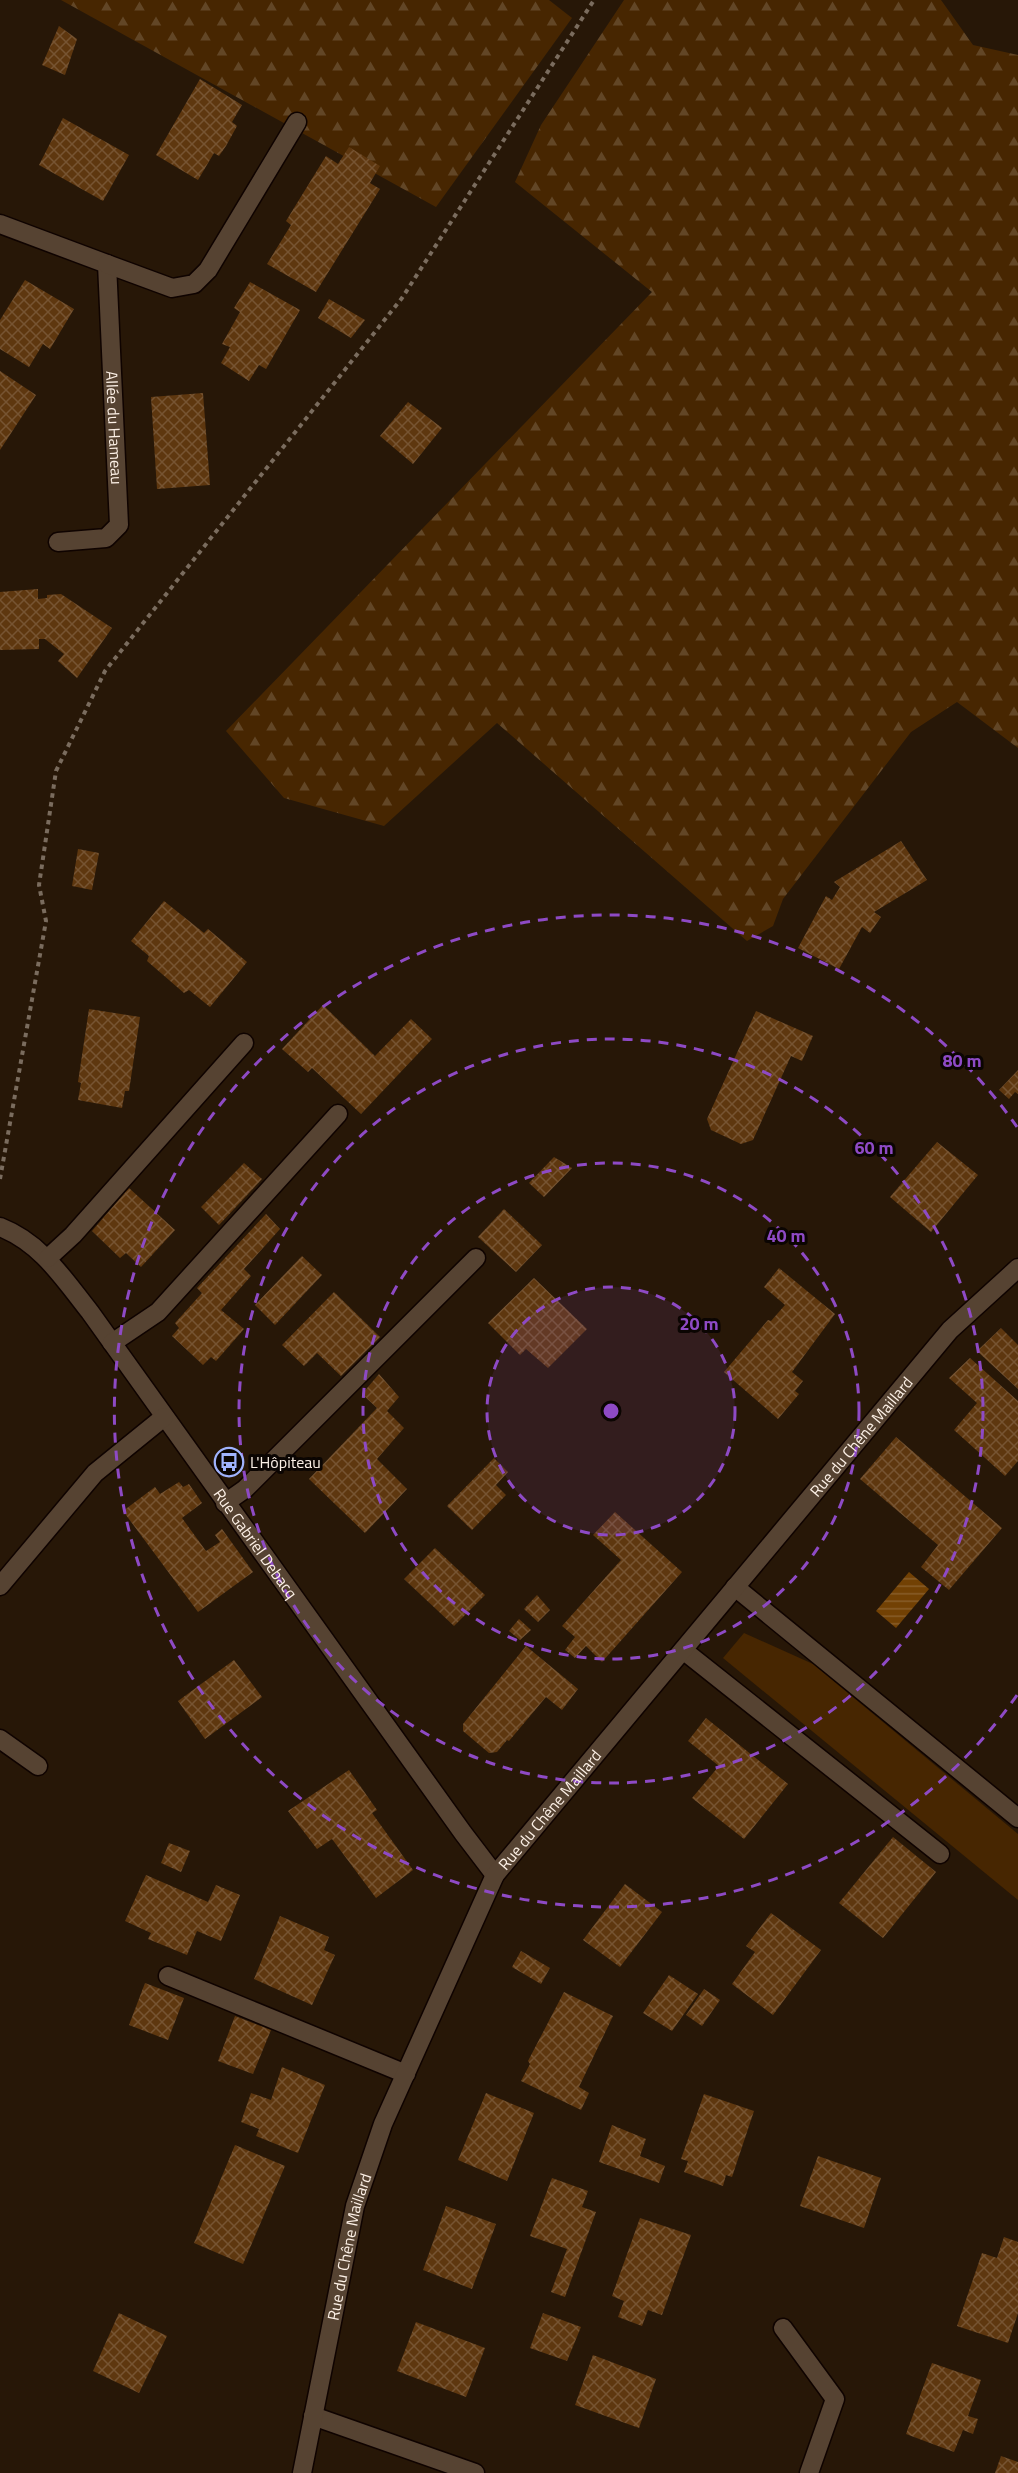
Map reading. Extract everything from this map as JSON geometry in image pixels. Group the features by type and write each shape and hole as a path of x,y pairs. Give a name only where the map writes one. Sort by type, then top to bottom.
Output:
{"street":[{"path":"0,224 172,288 194,284 208,270 297,122"},
{"name":"Allée du Hameau","path":"58,542 106,538 119,525 107,264"},
{"path":"48,1258 73,1234 244,1042"},
{"path":"112,1343 158,1312 338,1114"},
{"name":"Rue Gabriel Debacq","path":"0,1227 30,1242 48,1258 112,1343 495,1875"},
{"path":"225,1503 245,1489 476,1258"},
{"name":"Rue du Chêne Maillard","path":"302,2473 355,2206 383,2124 495,1875 950,1330 1018,1268"},
{"path":"0,1586 95,1473 164,1418"},
{"path":"735,1587 1018,1818"},
{"path":"683,1650 940,1854"},
{"path":"0,1739 38,1766"},
{"path":"168,1976 406,2074"},
{"path":"783,2328 835,2399 809,2473"},
{"path":"313,2416 475,2473"}],"path":[{"path":"0,1179 46,921 39,885 56,771 105,671 402,298 594,0"}],"green space":[{"path":"61,0 549,0 572,18 436,207"},
{"path":"624,0 941,0 973,45 1018,55 1018,748 957,702 911,732 783,899 773,926 747,941 497,723 384,826 284,798 226,731 652,292 515,182 541,125"},
{"path":"744,1633 813,1664 1018,1834 1018,1900 723,1658"}],"shaded area":[{"path":"909,1572 929,1589 896,1628 876,1611"}],"building":[{"path":"59,26 77,39 65,75 42,65"},
{"path":"200,79 242,105 232,122 237,126 226,146 219,156 214,153 198,180 156,155"},
{"path":"63,118 129,155 103,201 39,165"},
{"path":"349,147 380,166 370,183 380,189 316,292 267,264 291,225 286,221 326,156 338,164"},
{"path":"25,280 74,309 50,349 43,344 29,367 0,349 0,320"},
{"path":"250,282 300,310 266,369 259,365 249,381 221,363 230,347 222,344 240,312 234,308"},
{"path":"329,299 365,320 351,338 318,318"},
{"path":"0,371 36,395 0,450"},
{"path":"203,393 210,485 157,489 151,397"},
{"path":"408,402 442,428 413,464 380,436"},
{"path":"38,589 38,599 47,598 47,595 61,594 112,628 77,678 58,661 64,654 45,639 39,639 39,649 0,650 0,592"},
{"path":"901,841 927,880 874,912 881,917 870,933 862,927 839,969 798,948 826,896 832,900 840,887 834,882"},
{"path":"78,849 99,853 92,890 72,886"},
{"path":"164,901 204,933 208,929 247,962 210,1007 189,990 184,993 147,961 149,956 131,941"},
{"path":"323,1005 375,1056 411,1019 432,1039 361,1114 312,1068 308,1072 282,1049"},
{"path":"89,1009 140,1017 129,1091 125,1091 122,1108 78,1100 81,1083 78,1082"},
{"path":"756,1011 813,1036 802,1061 791,1056 753,1140 741,1144 711,1130 707,1119"},
{"path":"1018,1070 1018,1094 1015,1092 1009,1099 999,1090"},
{"path":"937,1142 978,1175 931,1232 890,1197"},
{"path":"554,1157 572,1168 544,1197 529,1183"},
{"path":"244,1163 262,1179 219,1225 201,1207"},
{"path":"129,1188 175,1230 141,1267 126,1253 120,1258 92,1231"},
{"path":"504,1209 542,1245 516,1272 478,1237"},
{"path":"266,1214 280,1229 244,1269 251,1276 221,1310 244,1329 216,1361 211,1357 203,1365 172,1336 179,1328 175,1323 202,1293 197,1288"},
{"path":"302,1256 322,1275 275,1325 255,1305"},
{"path":"779,1268 835,1314 792,1372 803,1381 795,1391 799,1394 778,1419 724,1372 768,1320 771,1321 785,1305 764,1287"},
{"path":"534,1278 587,1329 548,1368 526,1349 520,1355 488,1323"},
{"path":"334,1292 380,1337 341,1376 317,1353 304,1366 282,1345"},
{"path":"1001,1328 1018,1345 1018,1389 977,1351"},
{"path":"970,1358 1018,1401 1018,1461 1005,1476 954,1430 977,1403 949,1378"},
{"path":"379,1374 399,1397 387,1411 404,1428 377,1459 407,1489 365,1533 309,1479 377,1408 362,1394"},
{"path":"896,1437 1002,1528 949,1590 921,1567 938,1545 860,1479"},
{"path":"494,1458 508,1472 496,1485 506,1495 472,1530 447,1506"},
{"path":"179,1482 183,1487 189,1484 202,1503 182,1518 206,1551 220,1542 215,1535 222,1529 253,1572 198,1612 123,1511 155,1487 160,1494"},
{"path":"615,1512 682,1572 602,1662 586,1646 575,1658 565,1650 575,1637 562,1626 621,1560 593,1535"},
{"path":"435,1548 485,1595 454,1626 404,1579"},
{"path":"537,1595 550,1610 538,1622 524,1609"},
{"path":"519,1619 531,1630 520,1640 509,1631"},
{"path":"526,1646 578,1689 562,1710 546,1697 509,1741 507,1740 497,1752 489,1753 463,1731 463,1724"},
{"path":"234,1660 262,1697 205,1739 178,1701"},
{"path":"706,1718 788,1784 744,1839 692,1798 719,1766 688,1741"},
{"path":"349,1770 377,1810 372,1813 413,1870 376,1898 332,1839 317,1849 288,1811"},
{"path":"893,1837 936,1872 883,1938 839,1903"},
{"path":"169,1843 190,1851 181,1872 161,1863"},
{"path":"146,1875 208,1902 216,1885 240,1895 221,1941 197,1931 187,1955 148,1939 151,1933 125,1921"},
{"path":"625,1884 662,1912 620,1967 583,1940"},
{"path":"771,1913 821,1950 773,2015 732,1984 755,1952 746,1946"},
{"path":"280,1916 329,1937 324,1950 335,1955 312,2005 254,1979"},
{"path":"521,1951 550,1968 541,1984 512,1967"},
{"path":"669,1975 698,1994 672,2031 643,2013"},
{"path":"145,1983 184,1998 168,2040 129,2025"},
{"path":"704,1989 720,2000 702,2026 686,2015"},
{"path":"564,1992 613,2016 579,2087 589,2093 581,2110 521,2081 530,2064 528,2061"},
{"path":"235,2016 271,2030 253,2074 218,2061"},
{"path":"282,2067 325,2085 298,2153 256,2136 259,2129 241,2122 251,2093 271,2100"},
{"path":"486,2093 534,2113 507,2181 458,2160"},
{"path":"704,2094 754,2111 732,2177 726,2175 723,2186 684,2172 688,2161 681,2159"},
{"path":"612,2125 646,2139 640,2156 665,2166 659,2183 599,2162"},
{"path":"235,2145 285,2166 243,2264 194,2243"},
{"path":"818,2156 881,2178 864,2228 800,2206"},
{"path":"552,2178 588,2191 582,2207 596,2212 565,2297 551,2292 567,2249 530,2236"},
{"path":"446,2206 496,2224 472,2289 423,2270"},
{"path":"640,2218 691,2235 662,2315 648,2310 642,2326 618,2317 624,2301 612,2296"},
{"path":"1004,2237 1018,2242 1018,2313 1008,2343 957,2326 982,2253 997,2258"},
{"path":"119,2313 167,2336 139,2393 93,2371"},
{"path":"543,2313 581,2327 567,2361 530,2348"},
{"path":"416,2322 485,2348 466,2397 397,2371"},
{"path":"593,2355 656,2379 639,2428 575,2405"},
{"path":"932,2363 981,2380 968,2416 978,2419 973,2434 963,2430 954,2452 906,2434"},
{"path":"1001,2456 1018,2462 1018,2473 995,2473"}],"place":[{"name":"L'Hôpiteau","path":"229,1462"}]}
